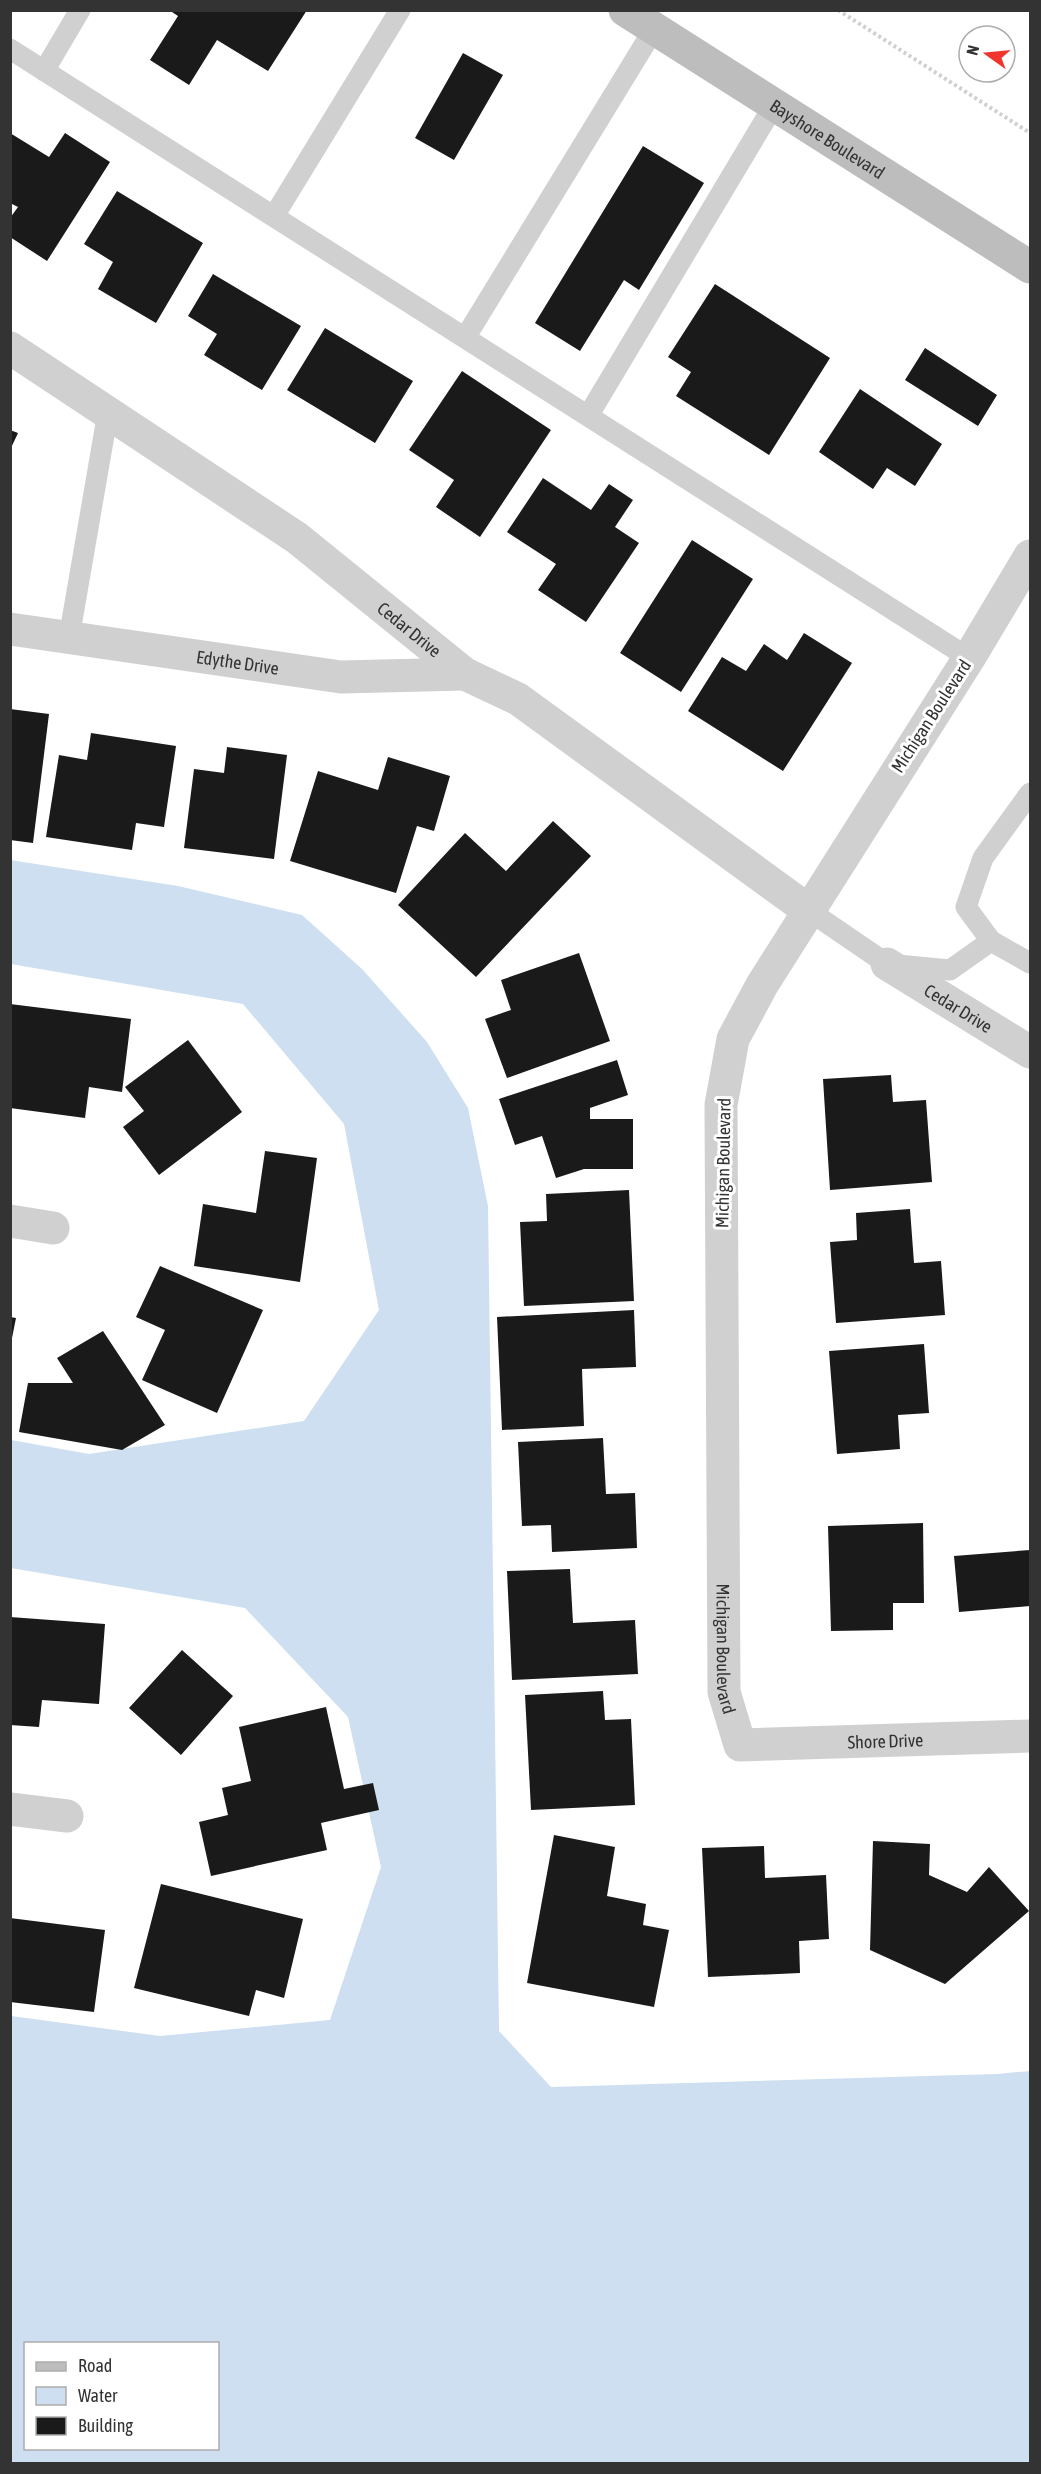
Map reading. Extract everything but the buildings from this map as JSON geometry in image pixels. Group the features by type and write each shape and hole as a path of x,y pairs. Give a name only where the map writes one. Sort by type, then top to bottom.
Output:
{"main road":[{"name":"Bayshore Boulevard","path":"625,10 1030,267"}],"street":[{"name":"Cedar Drive","path":"10,348 297,538 465,674 518,699 808,910"},
{"name":"Michigan Boulevard","path":"740,1745 724,1692 721,1106 733,1040 762,985 808,910 969,658 1030,556"},
{"name":"Edythe Drive","path":"10,629 341,677 465,674"},
{"name":"Cedar Drive","path":"887,964 1030,1052"},
{"path":"10,1221 53,1228"},
{"name":"Shore Drive","path":"740,1745 1030,1736"},
{"path":"10,1809 67,1816"}],"lane":[{"path":"44,71 80,10"},
{"path":"274,216 400,10"},
{"path":"465,338 654,29"},
{"path":"10,49 969,658"},
{"path":"588,416 774,105"},
{"path":"69,638 108,412"},
{"path":"1030,793 983,858 966,907 991,941 1030,963"},
{"path":"808,910 887,964 950,970 991,941"}],"path":[{"path":"838,10 1030,133"}],"water":[{"path":"10,860 178,886 302,915 362,969 427,1042 468,1108 488,1206 499,2031 551,2087 997,2074 1030,2071 1030,2463 11,2463 11,2016 160,2036 330,2020 381,1867 348,1717 245,1608 11,1568 11,1440 89,1454 304,1421 379,1310 344,1124 243,1004 11,964"}]}
